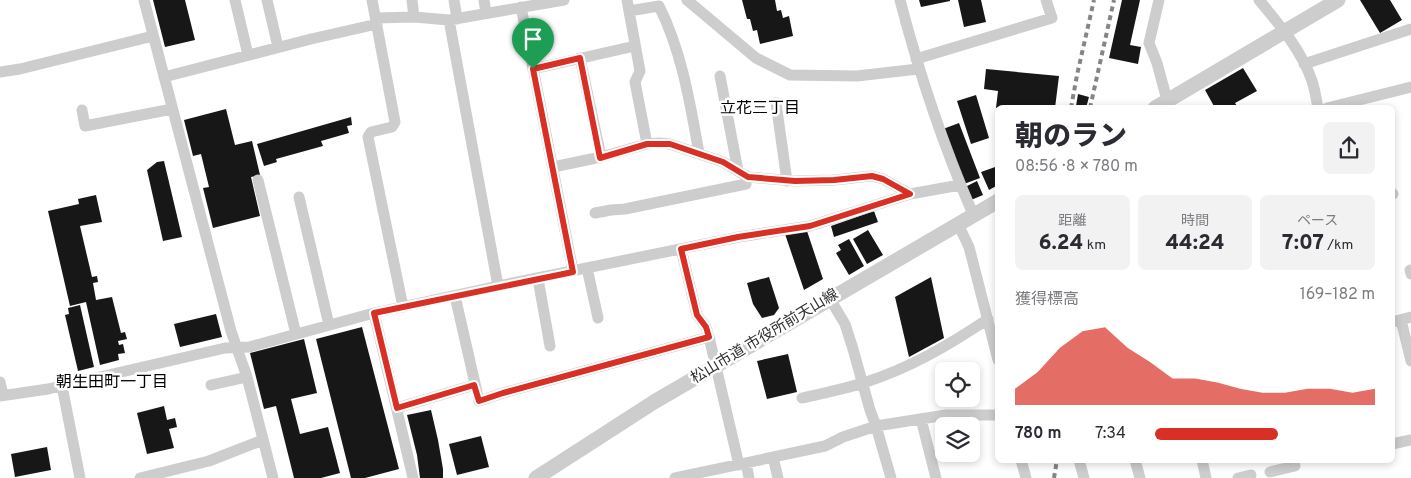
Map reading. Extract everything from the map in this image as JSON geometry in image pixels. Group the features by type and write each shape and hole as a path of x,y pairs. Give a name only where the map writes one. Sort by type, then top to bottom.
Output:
{"street":[{"path":"144,0 273,478"},
{"path":"235,0 248,55"},
{"path":"267,0 278,47"},
{"path":"372,0 395,122 392,127 371,132 368,136 403,307"},
{"path":"412,0 414,18"},
{"path":"454,0 453,19 498,286"},
{"path":"484,0 486,13"},
{"path":"164,77 376,21 414,18 453,19 560,0"},
{"path":"687,0 756,58 790,75 857,76 917,64 1052,18 1046,0"},
{"path":"900,0 917,64 960,184 973,214"},
{"path":"1159,0 1149,44 1157,63 1161,104 1338,0"},
{"path":"1259,0 1284,32 1304,64 1312,81 1317,105"},
{"path":"647,144 635,82 640,71 628,5 659,6 669,26 683,69 699,153"},
{"path":"521,7 573,272"},
{"path":"1304,64 1411,29"},
{"path":"0,72 20,69 50,60 153,36"},
{"path":"533,69 635,46"},
{"path":"580,58 600,158"},
{"path":"595,213 625,209 746,184 720,76"},
{"path":"1340,105 1411,87"},
{"path":"776,103 787,181"},
{"path":"82,110 85,126 172,109"},
{"path":"553,167 600,158 647,144 670,144 723,162 748,177 787,181 834,180 872,176 883,179 910,194"},
{"path":"258,180 296,334"},
{"path":"0,382 1,396 62,386 210,352 249,347 374,313 498,286 738,237 810,226 910,194 960,184"},
{"path":"299,197 329,326"},
{"name":"松山市道 市役所前天山線","path":"536,478 654,402 995,203"},
{"path":"958,224 969,247 995,348"},
{"path":"681,249 697,315 706,327 715,366 743,464 749,478"},
{"path":"587,268 598,318"},
{"path":"538,278 550,346"},
{"path":"455,296 479,401 709,337"},
{"path":"830,299 844,324 891,478"},
{"path":"374,313 413,478"},
{"path":"802,398 863,383 891,373 923,359 961,338 988,319"},
{"path":"1402,319 1411,361"},
{"path":"211,385 247,377"},
{"path":"397,408 474,385"},
{"path":"62,386 80,478"},
{"path":"675,478 825,446 843,437 876,426 946,415 995,415"},
{"path":"921,419 936,478"},
{"path":"140,478 158,476 209,461 263,440"},
{"path":"1395,443 1411,440"},
{"path":"774,457 778,478"},
{"path":"1022,463 1026,478"},
{"path":"1080,463 1084,478"},
{"path":"1137,463 1140,478"},
{"path":"1203,463 1206,478"},
{"path":"1270,472 1295,468"},
{"path":"1238,478 1251,475"}],"building":[{"path":"153,0 185,0 195,40 165,47"},
{"path":"742,0 775,0 777,11 781,10 783,18 789,16 793,36 760,44 757,30 753,31 750,19 747,19"},
{"path":"919,0 950,0 950,1 921,7"},
{"path":"958,0 981,0 986,22 964,27"},
{"path":"1122,0 1140,0 1130,45 1141,47 1138,64 1109,58"},
{"path":"1360,0 1390,0 1402,20 1380,33"},
{"path":"1243,68 1257,91 1235,103 1236,105 1213,105 1205,90"},
{"path":"986,69 1059,76 1055,105 996,105 998,91 984,89"},
{"path":"1078,94 1089,97 1087,105 1076,105"},
{"path":"976,95 989,138 971,144 957,101"},
{"path":"226,109 235,145 252,141 260,175 251,177 260,216 213,228 203,188 209,187 201,154 193,156 184,120"},
{"path":"351,117 352,125 347,126 349,133 321,141 323,146 276,159 277,162 264,166 257,144"},
{"path":"959,123 980,178 964,184 943,129"},
{"path":"164,161 182,237 163,241 147,170 157,162"},
{"path":"995,167 995,187 989,190 981,172"},
{"path":"977,181 983,195 971,200 965,187"},
{"path":"96,195 102,222 80,226 92,277 97,276 98,282 93,283 96,300 112,297 121,333 125,332 127,339 118,341 119,345 123,344 125,353 118,354 119,360 100,365 86,302 70,306 48,211 79,204 78,199"},
{"path":"874,211 878,222 834,237 831,226"},
{"path":"868,230 883,255 867,264 853,239"},
{"path":"807,231 823,279 804,290 785,234"},
{"path":"849,239 864,266 849,275 836,253 841,250 838,245"},
{"path":"769,277 779,308 774,315 762,318 753,304 747,283"},
{"path":"931,277 944,338 909,357 895,297"},
{"path":"80,305 94,367 78,371 65,315 69,314 68,308"},
{"path":"216,314 222,337 180,347 174,324"},
{"path":"362,327 399,469 365,478 351,478 316,339"},
{"path":"304,339 317,393 291,399 300,434 328,427 340,473 321,478 294,478 276,406 264,409 250,353"},
{"path":"788,354 797,392 767,399 757,361"},
{"path":"164,406 167,420 175,418 177,427 169,429 174,448 147,454 137,413"},
{"path":"431,410 438,440 443,478 420,478 417,455 407,415"},
{"path":"481,436 489,467 457,475 449,444"},
{"path":"47,447 51,470 15,477 11,454"}],"railway":[{"path":"1072,105 1094,0"},
{"path":"1091,105 1114,0"},
{"path":"1054,478 1056,463"}],"district":[{"name":"立花三丁目","path":"760,109"},
{"name":"朝生田町一丁目","path":"112,383"}],"route":[{"path":"580,58 600,158 647,144 670,144 723,162 748,177 795,181 834,180 872,176 883,179 910,194 810,226 738,237 681,249 697,315 706,327 709,337 479,401 474,385 397,408 374,313 573,272 533,69 580,58"}]}
